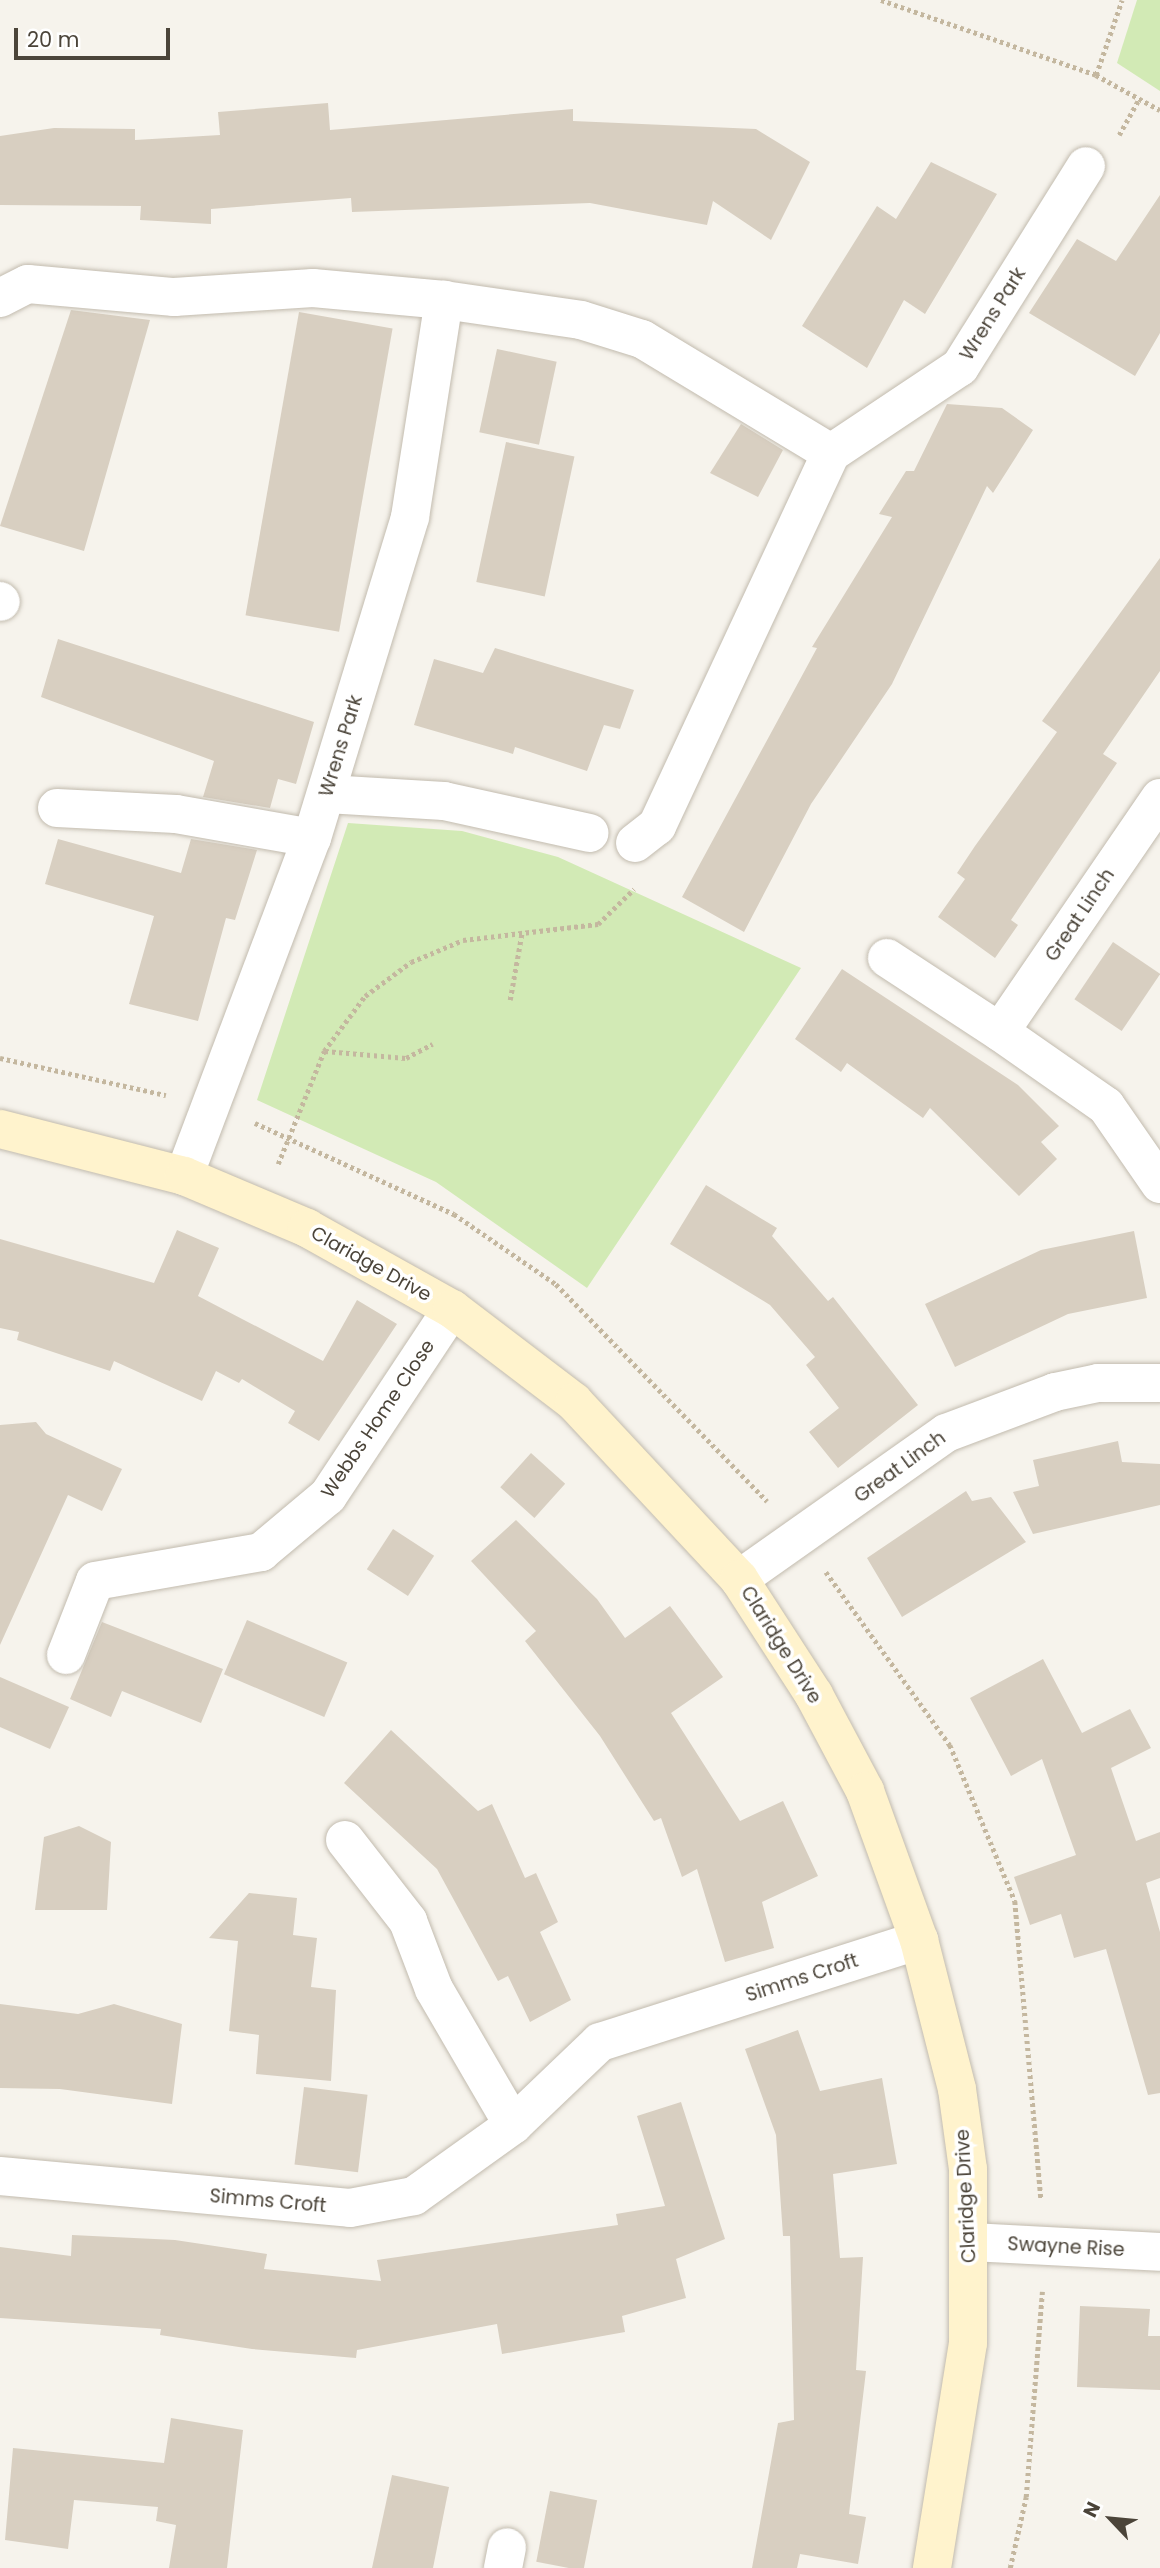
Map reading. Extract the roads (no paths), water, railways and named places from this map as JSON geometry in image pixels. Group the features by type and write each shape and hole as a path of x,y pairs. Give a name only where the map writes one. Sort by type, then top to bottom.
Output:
{"street":[{"name":"Wrens Park","path":"831,453 960,367 1087,166"},
{"path":"0,298 28,284 174,297 313,288 444,300 581,320 642,339 831,453 646,835"},
{"name":"Wrens Park","path":"184,1176 213,1107 312,838 410,517 444,300"},
{"path":"327,794 444,801 590,833"},
{"name":"Great Linch","path":"1000,1032 1160,797"},
{"path":"57,808 176,814 312,838"},
{"path":"887,958 1106,1106 1160,1184"},
{"name":"Claridge Drive","path":"0,1129 184,1176 259,1206 452,1309 574,1402 739,1579 814,1695 865,1791 919,1940 957,2089 971,2242 958,2437 932,2568"},
{"name":"Webbs Home Close","path":"66,1656 95,1581 261,1552 328,1496 452,1309"},
{"name":"Great Linch","path":"739,1579 946,1433 1000,1408 1098,1383 1160,1383"},
{"path":"345,1840 408,1921 434,1989 513,2125"},
{"name":"Simms Croft","path":"0,2176 350,2208 414,2196 513,2125 600,2042 919,1940"},
{"name":"Swayne Rise","path":"971,2242 1160,2252"}]}
